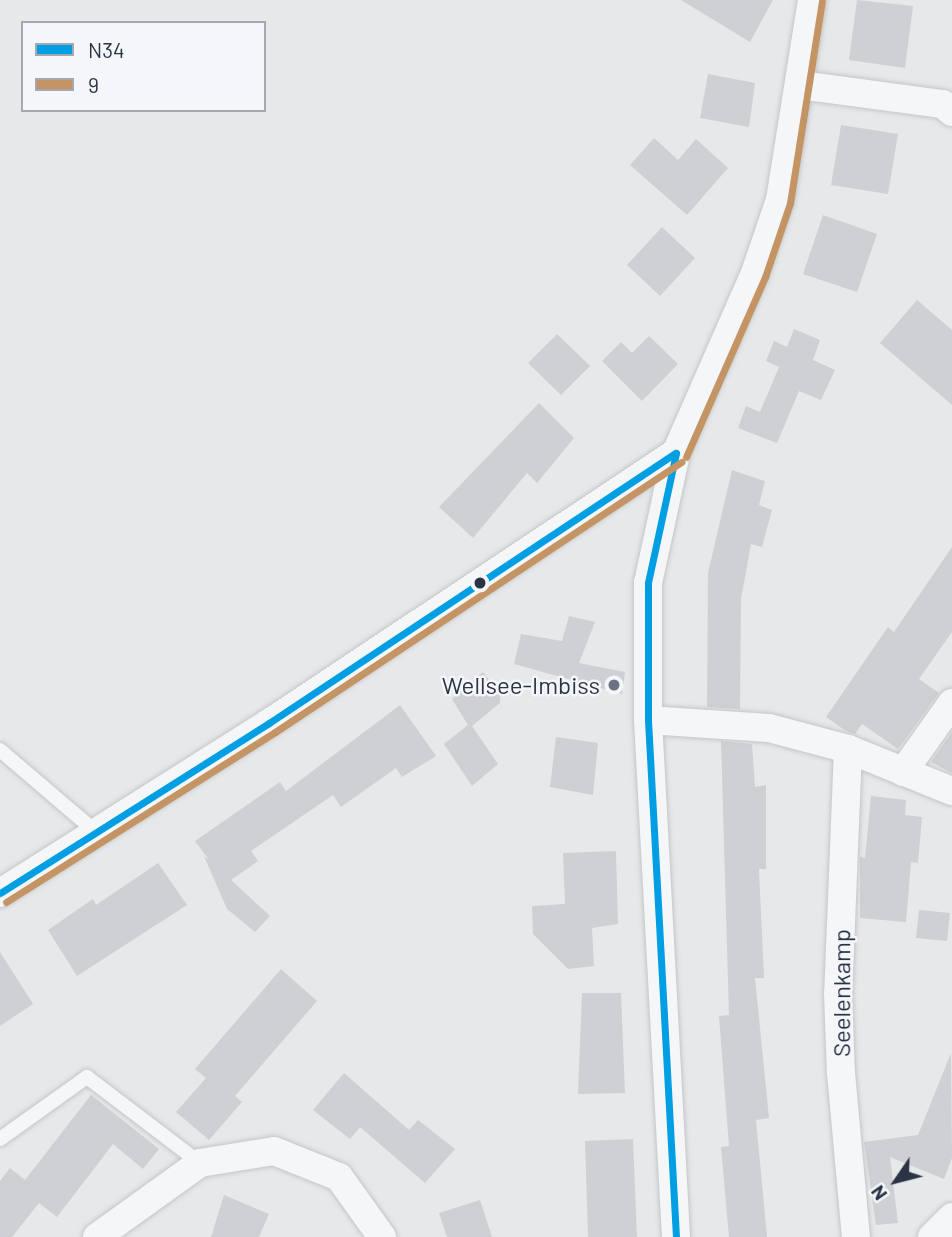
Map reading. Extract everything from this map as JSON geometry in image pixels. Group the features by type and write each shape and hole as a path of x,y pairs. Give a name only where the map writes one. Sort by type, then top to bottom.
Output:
{"street":[{"path":"676,1237 648,720 648,583 676,453 759,261 780,200 812,0"},
{"path":"800,85 943,104 952,112"},
{"path":"0,893 676,453"},
{"path":"903,772 952,703"},
{"path":"648,720 769,729 848,749 952,791"},
{"name":"Seelenkamp","path":"848,749 838,993 841,1073 856,1237"},
{"path":"97,1237 200,1163 274,1151 339,1177 382,1237"},
{"path":"932,1237 952,1217"}],"lane":[{"path":"0,750 96,832"},
{"path":"0,1139 87,1077 200,1163"}],"building":[{"path":"681,0 773,0 750,42"},
{"path":"857,0 913,6 905,68 849,60"},
{"path":"708,74 755,83 749,127 700,118"},
{"path":"841,125 898,134 888,194 831,185"},
{"path":"654,138 678,160 696,139 728,168 687,215 630,165"},
{"path":"823,215 877,234 857,292 803,274"},
{"path":"662,227 695,258 660,296 627,265"},
{"path":"917,300 952,330 952,405 880,343"},
{"path":"794,329 820,340 813,360 835,370 821,400 799,391 777,443 738,428 746,406 760,412 779,367 766,361 774,341 787,347"},
{"path":"557,334 590,366 561,395 528,363"},
{"path":"649,336 678,364 642,401 602,361 621,342 632,353"},
{"path":"539,403 574,438 537,483 527,473 473,538 439,507"},
{"path":"732,470 765,481 759,505 772,510 762,547 751,544 741,599 740,709 707,707 708,573"},
{"path":"952,547 952,632 919,679 939,693 898,749 862,724 855,734 846,731 826,717 888,627 894,632"},
{"path":"569,616 595,622 579,663 625,672 622,694 514,664 521,634 562,641"},
{"path":"483,672 500,695 500,703 472,726 498,764 472,786 444,744 468,725 452,699"},
{"path":"400,705 436,756 402,777 396,768 341,807 333,795 251,851 258,861 231,880 270,916 255,932 227,909 204,856 209,860 195,841 280,782 286,791"},
{"path":"952,732 952,773 931,762"},
{"path":"556,737 598,743 593,795 550,787"},
{"path":"721,741 752,744 755,787 766,785 766,869 759,869 764,978 755,978 769,1118 756,1120 767,1237 729,1237 721,1147 729,1146 719,1016 729,1015"},
{"path":"871,796 906,800 905,815 922,817 918,863 911,862 906,922 860,918 860,857 865,858"},
{"path":"616,851 618,924 592,928 594,966 568,969 533,934 532,906 565,904 563,853"},
{"path":"158,863 187,905 77,976 48,930 93,899 96,905"},
{"path":"919,910 950,913 947,941 916,938"},
{"path":"0,952 33,1004 0,1026"},
{"path":"281,969 317,1001 235,1096 242,1102 209,1140 176,1112 206,1078 195,1069"},
{"path":"582,993 621,993 625,1093 578,1094"},
{"path":"951,1053 952,1158 944,1179 890,1157 898,1223 876,1225 864,1142 918,1135"},
{"path":"344,1073 409,1130 418,1120 455,1149 425,1183 360,1127 350,1139 313,1110"},
{"path":"91,1095 159,1149 143,1169 113,1144 57,1217 39,1203 12,1237 0,1237 0,1181 10,1168 25,1180"},
{"path":"633,1139 637,1237 588,1237 585,1141"},
{"path":"224,1195 269,1214 259,1237 211,1237"},
{"path":"480,1200 492,1237 447,1237 439,1213"}],"transit line":[{"name":"9","path":"686,457 765,277 790,203 822,2"},
{"name":"N34","path":"676,453 648,583 648,720 676,1237"},
{"name":"N34","path":"0,893 269,723 676,453"},
{"name":"9","path":"6,902 275,732 682,462"}],"place":[{"name":"Wellsee-Imbiss","path":"614,685"}]}
